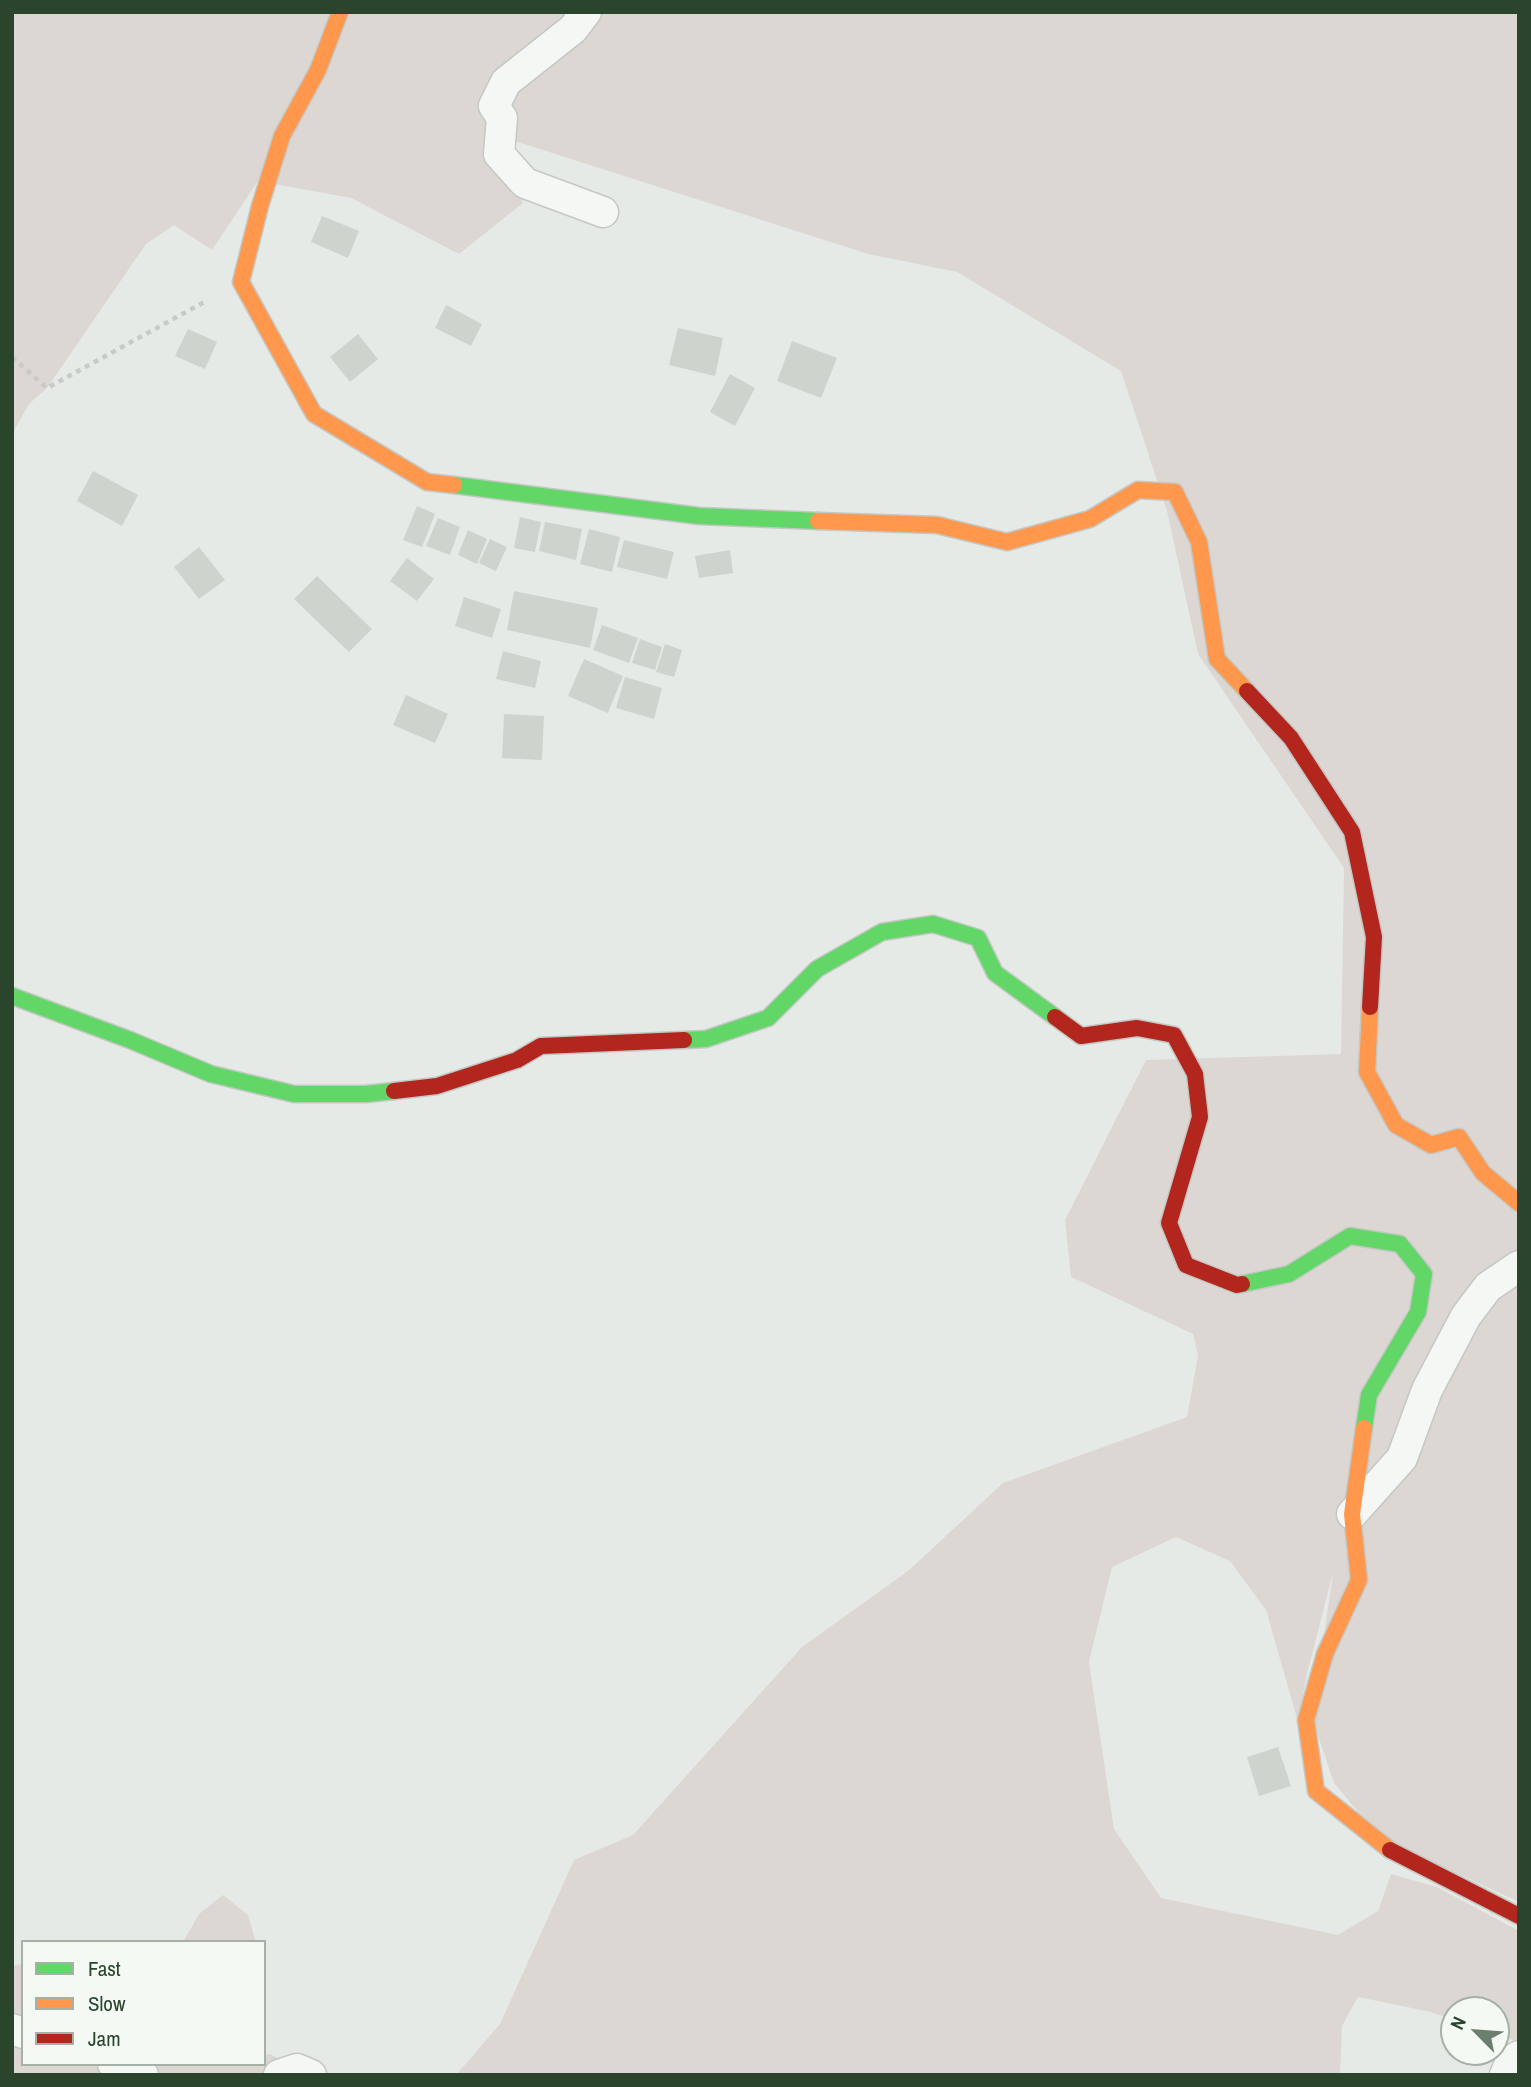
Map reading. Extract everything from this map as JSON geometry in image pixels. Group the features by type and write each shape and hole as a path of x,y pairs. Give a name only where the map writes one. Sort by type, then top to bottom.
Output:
{"street":[{"path":"340,12 318,70 282,136 260,206 242,282 314,414 427,482 699,516 937,525 1007,542 1090,519 1138,490 1175,492 1199,542 1217,659 1291,738 1352,832 1374,937 1367,1072 1396,1125 1431,1145 1459,1136 1483,1173 1519,1203"},
{"path":"586,12 573,29 506,82 494,106 502,118 499,154 526,183 603,212"},
{"path":"12,996 211,1074 294,1094 366,1094 437,1086 517,1060 541,1046 706,1039 768,1018 817,969 882,932 933,924 978,939 995,973 1081,1035 1138,1028 1174,1035 1195,1074 1200,1117 1169,1223 1186,1265 1237,1286 1289,1274 1350,1236 1400,1244 1424,1274 1418,1312 1369,1395 1352,1514 1359,1580 1325,1654 1306,1720 1316,1791 1387,1849 1519,1916"},
{"path":"1352,1514 1402,1458 1427,1390 1466,1316 1488,1287 1519,1266"},
{"path":"1505,2075 1511,2061 1519,2056"},
{"path":"118,2066 143,2075"},
{"path":"279,2075 297,2069 311,2075"}],"path":[{"path":"12,357 47,388 242,282"}],"shaded area":[{"path":"12,12 1519,12 1519,1902 1379,1837 1334,1783 1312,1718 1333,1573 1307,1674 1298,1722 1266,1610 1230,1561 1176,1537 1112,1567 1089,1662 1114,1829 1161,1898 1338,1935 1378,1911 1391,1874 1437,1887 1519,1931 1519,2039 1510,2039 1510,1996 1440,1996 1440,2015 1358,1997 1342,2026 1340,2075 456,2075 500,2024 574,1860 633,1835 802,1647 908,1571 1003,1483 1187,1417 1198,1355 1193,1334 1071,1277 1065,1220 1146,1060 1341,1054 1344,868 1198,654 1167,511 1121,371 957,272 868,254 496,135 523,203 459,254 351,198 258,181 212,250 174,225 146,244 47,388 29,404 12,434"},
{"path":"223,1895 248,1915 255,1940 184,1940 199,1914"},
{"path":"21,1964 21,2066 266,2066 266,2055 270,2054 289,2064 296,2075 12,2075 12,1967"}],"building":[{"path":"322,216 359,231 348,258 311,242"},
{"path":"446,305 482,324 471,346 435,328"},
{"path":"678,328 723,338 715,376 669,365"},
{"path":"188,329 217,342 205,369 175,356"},
{"path":"358,334 378,359 350,382 330,357"},
{"path":"792,341 837,358 821,398 777,381"},
{"path":"730,374 755,388 735,426 710,412"},
{"path":"93,471 138,495 122,526 77,501"},
{"path":"417,506 435,514 422,547 403,540"},
{"path":"520,517 541,522 535,552 514,548"},
{"path":"438,518 460,527 450,555 426,546"},
{"path":"545,522 582,529 576,560 539,551"},
{"path":"589,529 620,537 612,572 580,564"},
{"path":"468,530 487,539 477,564 458,555"},
{"path":"490,539 507,547 496,571 479,563"},
{"path":"624,540 674,552 667,579 617,567"},
{"path":"199,547 225,580 199,599 174,567"},
{"path":"730,550 733,573 699,578 695,556"},
{"path":"407,558 434,579 417,601 390,581"},
{"path":"317,576 372,629 349,652 294,599"},
{"path":"514,591 598,608 590,648 507,630"},
{"path":"464,597 501,609 492,638 455,626"},
{"path":"602,625 638,638 629,663 593,650"},
{"path":"640,639 662,647 655,670 632,663"},
{"path":"665,644 682,650 674,677 656,672"},
{"path":"503,651 541,661 535,688 496,679"},
{"path":"584,659 623,676 608,713 568,696"},
{"path":"625,677 662,688 654,719 616,708"},
{"path":"406,695 448,714 435,743 393,725"},
{"path":"504,714 544,716 542,760 502,758"},
{"path":"1278,1747 1291,1786 1259,1796 1247,1757"}],"traffic: fast":[{"path":"454,485 699,516 818,521"},
{"path":"684,1040 706,1039 768,1018 817,969 882,932 933,924 978,938 995,973 1055,1017"},
{"path":"12,996 211,1074 294,1094 366,1094 394,1091"},
{"path":"1242,1284 1289,1274 1350,1236 1400,1244 1424,1274 1418,1312 1369,1395 1364,1428"}],"traffic: slow":[{"path":"340,12 318,70 282,136 260,206 241,282 314,414 427,482 454,485"},
{"path":"818,521 937,525 1007,542 1090,519 1138,490 1175,492 1199,542 1217,659 1247,691"},
{"path":"1370,1007 1367,1072 1396,1125 1431,1145 1459,1137 1483,1173 1519,1203"},
{"path":"1364,1428 1352,1514 1359,1580 1325,1654 1306,1720 1316,1791 1390,1850"}],"traffic: jam":[{"path":"1247,691 1291,738 1352,832 1374,937 1370,1007"},
{"path":"1055,1017 1081,1036 1137,1028 1174,1035 1195,1074 1200,1117 1169,1223 1186,1265 1237,1285 1242,1284"},
{"path":"394,1091 437,1086 517,1060 541,1046 684,1040"},
{"path":"1390,1850 1519,1916"}]}
